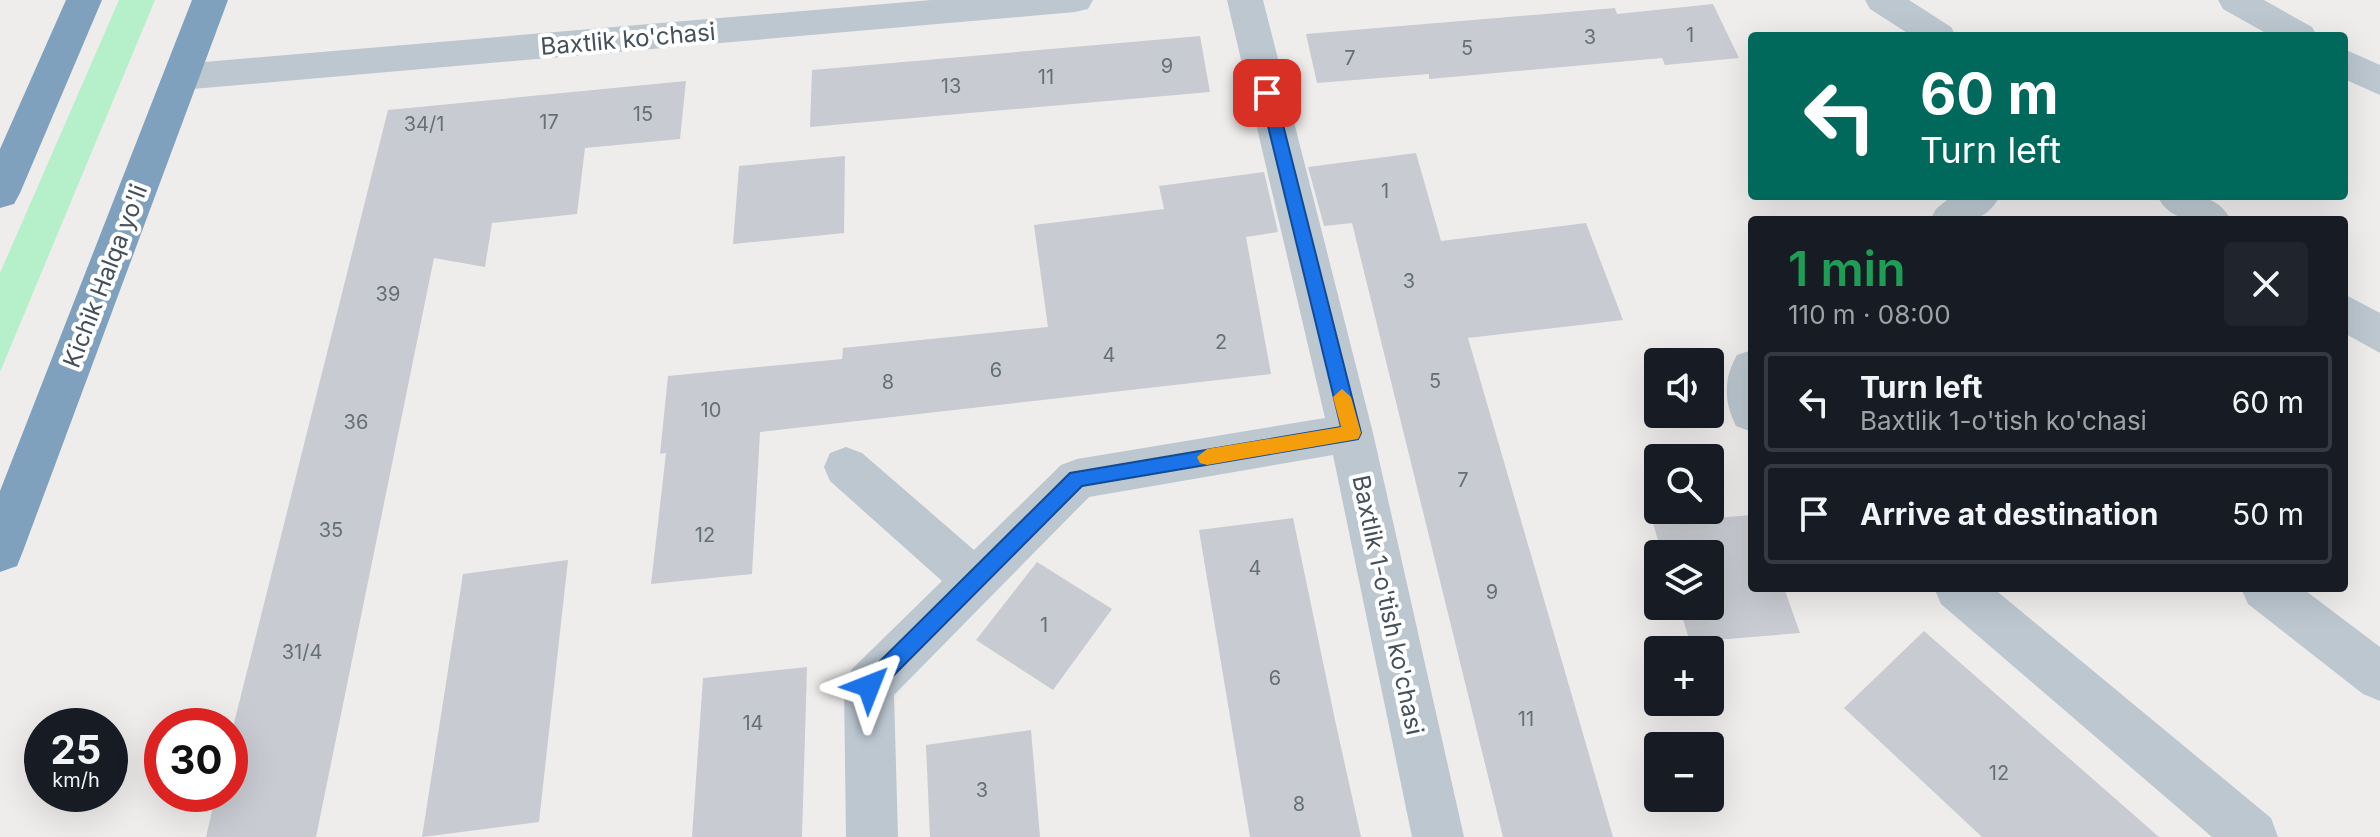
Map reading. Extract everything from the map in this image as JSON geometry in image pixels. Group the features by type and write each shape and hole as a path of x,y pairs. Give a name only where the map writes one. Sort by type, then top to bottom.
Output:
{"highway":[{"path":"0,193 84,0"},
{"name":"Kichik Halqa yo'li","path":"0,551 210,0"}],"street":[{"name":"Baxtlik ko'chasi","path":"181,77 1075,0"},
{"name":"Baxtlik 1-o'tish ko'chasi","path":"1245,0 1351,433 1438,837"},
{"path":"1883,0 1932,32"},
{"path":"2236,0 2292,32"},
{"path":"2348,64 2380,82"},
{"path":"1955,216 1975,200"},
{"path":"2183,200 2205,216"},
{"path":"2348,314 2380,336"},
{"path":"872,837 869,686 1077,479 1351,433"},
{"path":"846,467 975,580"},
{"path":"1963,592 2252,837"},
{"path":"2270,592 2380,677"}],"green space":[{"path":"119,0 155,0 0,372 0,273"}],"building":[{"path":"1713,4 1739,58 1665,65 1662,58 1429,79 1429,74 1317,83 1306,34 1615,8 1617,14"},
{"path":"1200,36 1210,92 810,127 812,70"},
{"path":"686,81 680,139 585,148 577,214 492,223 485,267 434,258 316,837 206,837 212,812 248,812 248,708 238,708 388,110"},
{"path":"1416,153 1441,241 1586,223 1623,320 1468,338 1613,837 1503,837 1352,223 1324,226 1308,167"},
{"path":"845,156 844,233 733,244 739,166"},
{"path":"1264,172 1278,232 1246,237 1271,374 760,432 752,574 651,584 666,453 660,454 668,376 842,359 843,348 1048,327 1034,225 1164,209 1159,186"},
{"path":"1748,515 1748,592 1785,592 1800,633 1724,639 1724,636 1688,636 1683,620 1724,620 1724,540 1658,540 1653,524 1724,524 1724,517"},
{"path":"1293,518 1361,837 1250,837 1199,530"},
{"path":"568,560 539,822 422,837 463,574"},
{"path":"1037,562 1112,609 1053,690 976,640"},
{"path":"1924,631 2159,837 1982,837 1844,708"},
{"path":"807,667 802,837 692,837 703,678"},
{"path":"1031,730 1040,837 930,837 926,745"}],"slow traffic":[{"path":"1207,457 1351,433 1342,397"}],"route":[{"path":"869,686 1077,479 1351,433 1267,93"}]}
